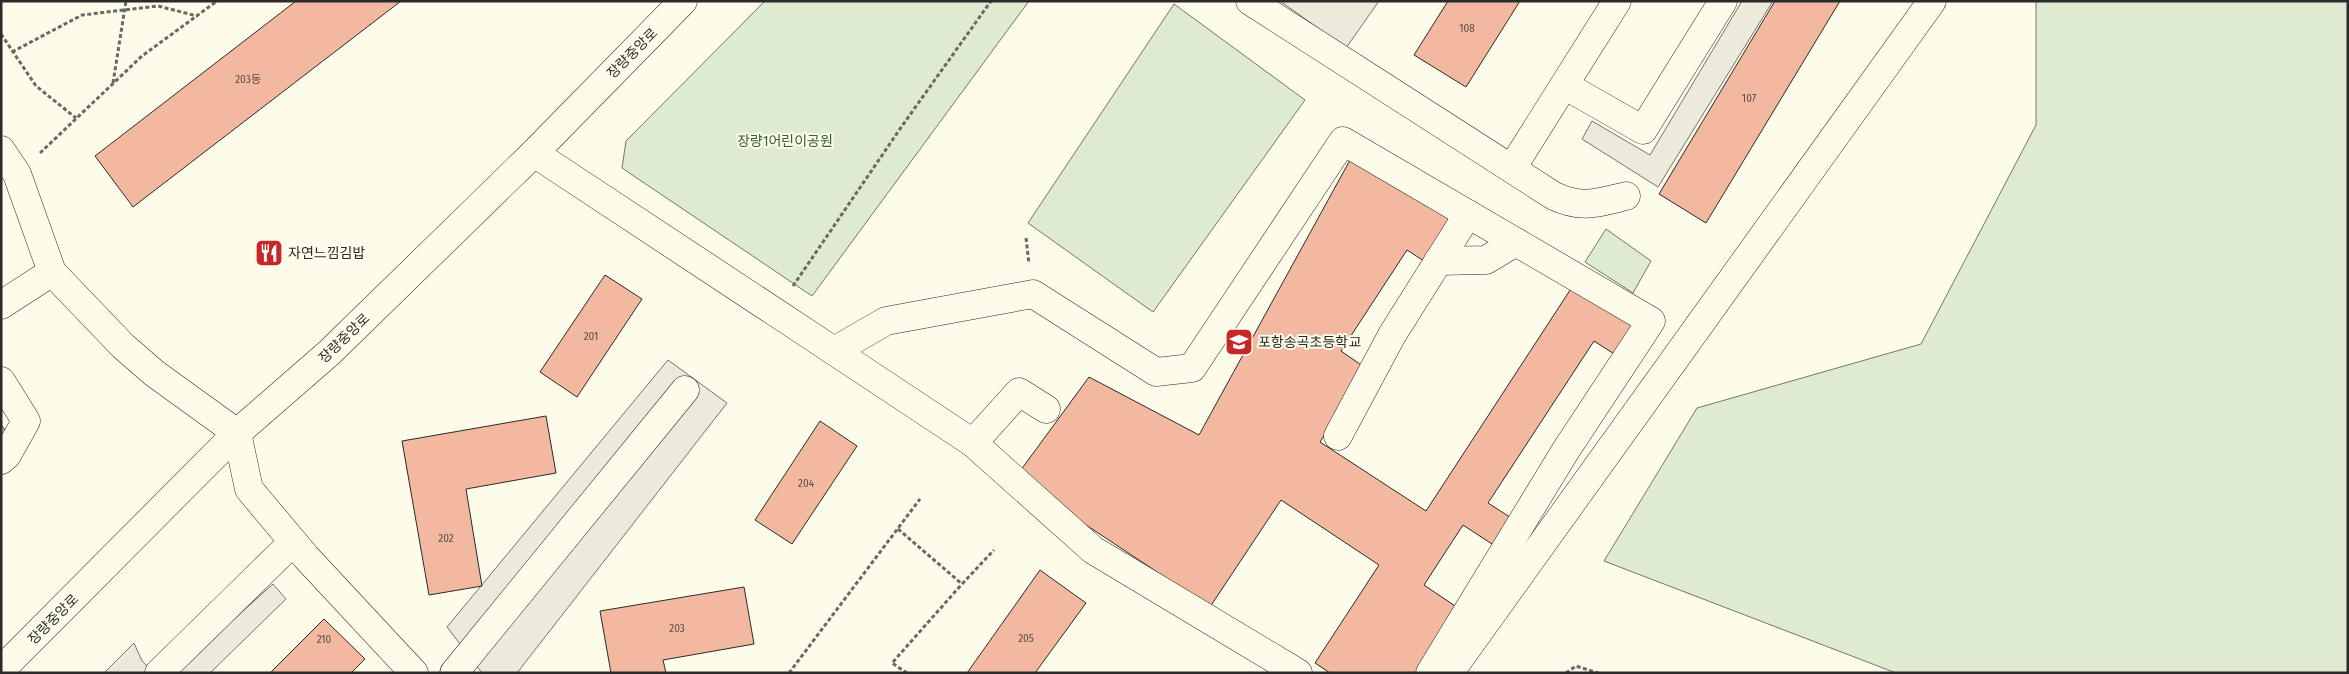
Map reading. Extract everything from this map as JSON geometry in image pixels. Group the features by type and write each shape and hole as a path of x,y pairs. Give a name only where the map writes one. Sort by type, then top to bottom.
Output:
{"street":[{"name":"장량중앙로","path":"1,670 237,433 330,352 534,153 683,1"},
{"path":"1512,168 1566,86 1617,1"},
{"path":"1566,86 1643,130 1723,1"},
{"path":"1449,673 1932,1"},
{"path":"1258,4 1554,196 1570,204 1589,205 1626,196"},
{"path":"834,351 886,321 1032,294 1156,372 1192,368 1342,141 1651,321 1566,450 1430,673"},
{"path":"1,150 9,180 52,272 123,346 154,372 237,433 248,489 293,542 414,673"},
{"path":"534,153 973,443 1093,550 1298,673"},
{"path":"1338,436 1392,335 1468,214"},
{"path":"1438,261 1486,260 1516,242"},
{"path":"1,305 52,272"},
{"path":"1,381 26,421 7,455 1,460"},
{"path":"454,673 685,390"},
{"path":"973,443 1019,392 1046,409"},
{"path":"159,673 293,542"}],"path":[{"path":"113,84 126,1"},
{"path":"9,180 142,56 217,1"},
{"path":"789,291 902,126 991,1"},
{"path":"12,52 82,15 158,6 197,16"},
{"path":"1,34 36,86 76,118"},
{"path":"789,673 920,499"},
{"path":"898,529 962,584"},
{"path":"907,673 892,663 994,550"},
{"path":"1566,673 1576,666 1598,673"}],"green space":[{"name":"장량1어린이공원","path":"765,1 1029,1 812,296 622,168 626,141"},
{"path":"2036,1 2348,1 2348,673 1896,673 1604,561 1697,408 1921,344 2036,125"},
{"path":"1174,4 1305,100 1153,312 1028,223"},
{"path":"1606,229 1651,261 1633,293 1585,262"}],"shaded area":[{"path":"1280,1 1379,1 1346,48"},
{"path":"1742,1 1773,1 1658,187 1582,139 1592,121 1650,155"},
{"path":"668,360 727,403 517,673 482,673 447,627"},
{"path":"273,584 286,599 210,673 174,673"},
{"path":"134,643 142,661 154,673 104,673"}],"building":[{"path":"296,1 401,1 133,207 95,156"},
{"path":"1448,1 1520,1 1466,87 1414,55"},
{"path":"1775,1 1840,1 1706,223 1659,194"},
{"path":"1355,151 1458,224 1433,267 1407,250 1341,351 1367,369 1320,442 1426,511 1576,281 1644,325 1622,359 1594,341 1488,503 1516,521 1498,548 1463,525 1424,585 1464,612 1424,673 1330,673 1315,663 1379,565 1281,500 1210,607 1015,478 1089,377 1199,435"},
{"path":"605,275 642,299 577,397 540,372"},
{"path":"546,416 556,473 466,489 482,586 429,595 402,441"},
{"path":"820,421 857,446 792,544 755,520"},
{"path":"1,425 12,439 1,448"},
{"path":"1040,570 1086,603 1035,673 967,673"},
{"path":"744,587 754,644 663,660 666,673 611,673 600,611"},
{"path":"324,619 365,659 351,673 270,673"}],"place":[{"name":"자연느낌김밥","path":"269,253"},
{"name":"포항송곡초등학교","path":"1239,342"}]}
